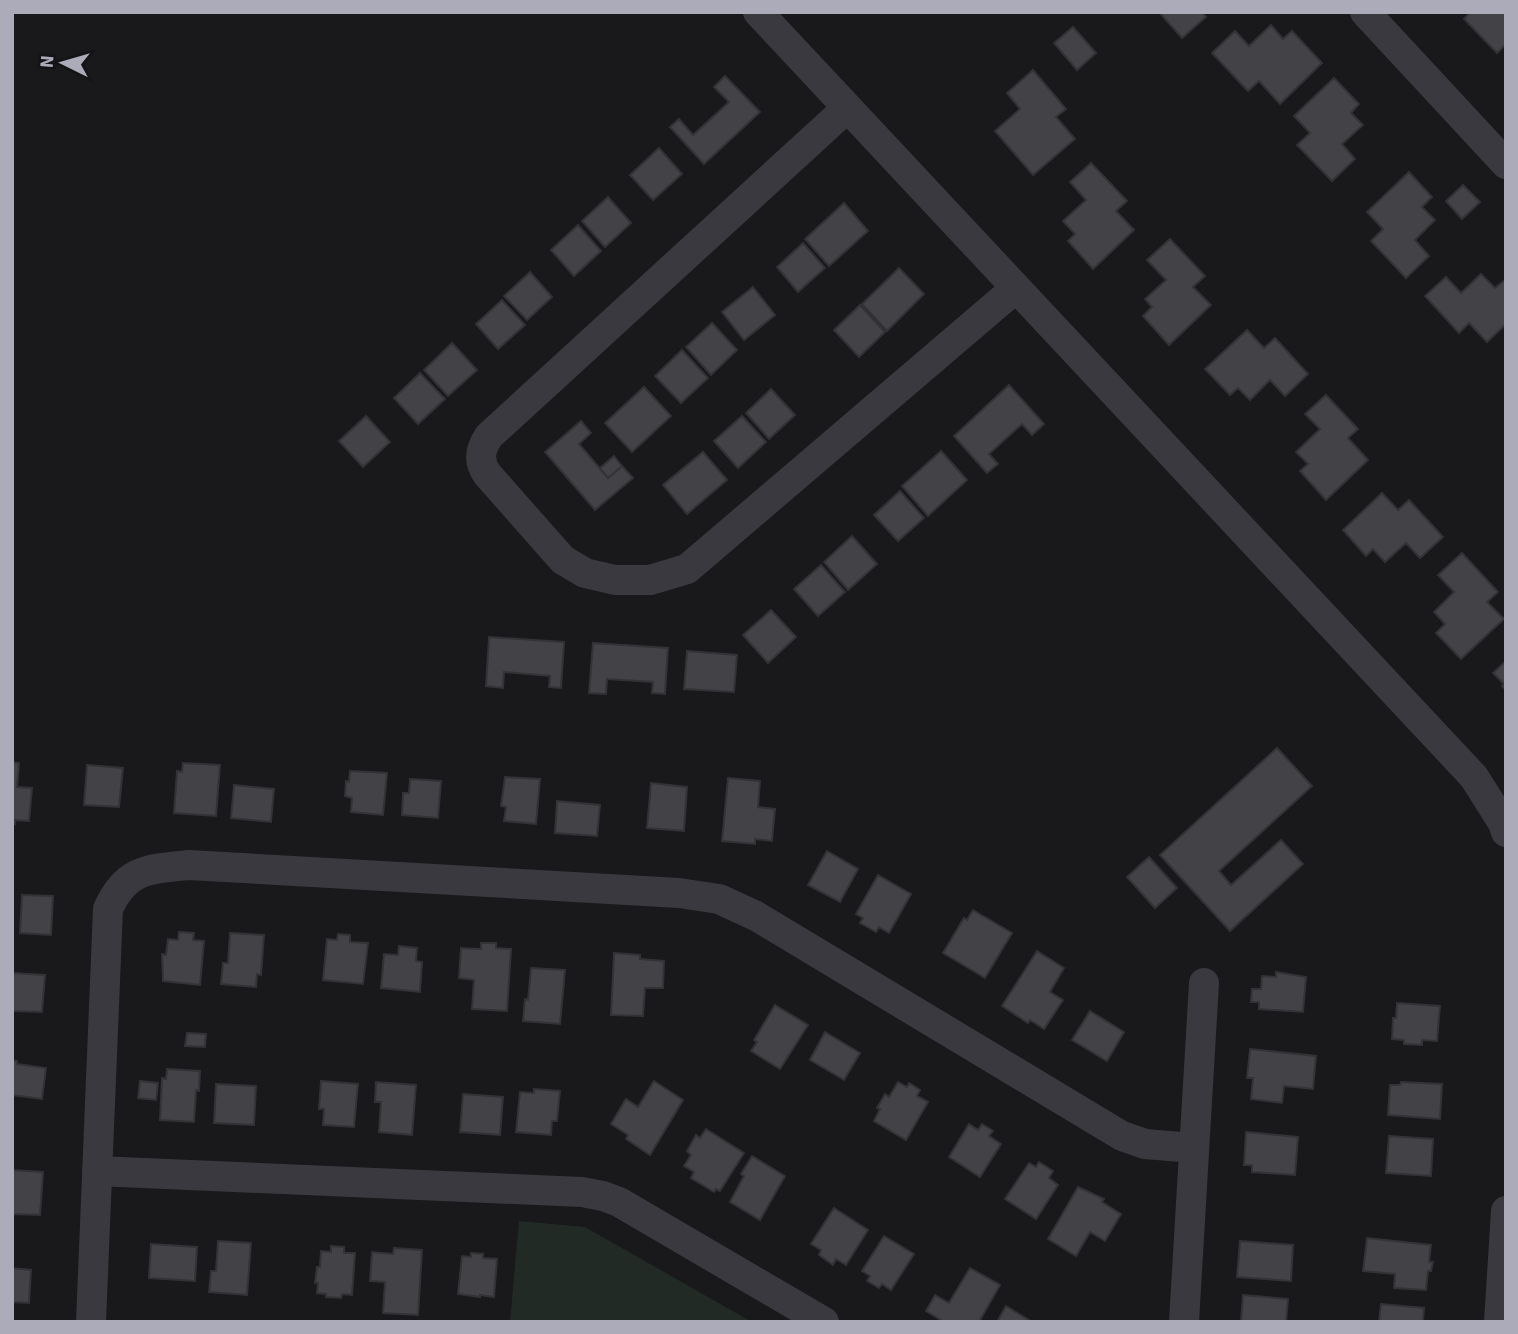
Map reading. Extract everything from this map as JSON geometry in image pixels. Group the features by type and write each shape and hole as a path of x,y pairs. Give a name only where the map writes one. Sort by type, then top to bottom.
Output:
{"street":[{"path":"758,12 1474,777 1505,825"},
{"path":"1365,12 1506,164"},
{"path":"847,107 489,436 482,446 482,467 563,560 585,573 615,580 650,580 687,569 1016,288"},
{"path":"91,1322 108,909 116,890 133,875 159,868 188,865 679,893 719,899 756,916 1133,1142 1194,1148"},
{"path":"1184,1322 1204,983"},
{"path":"97,1171 568,1192 603,1196 619,1202 824,1322"},
{"path":"1499,1322 1506,1212"}],"shaded area":[{"path":"519,1221 585,1227 752,1322 510,1322"}],"building":[{"path":"1159,12 1202,12 1206,17 1182,38"},
{"path":"1470,12 1506,12 1506,44 1497,53 1464,19"},
{"path":"1271,25 1283,39 1292,31 1322,63 1280,104 1259,81 1248,91 1212,53 1235,31 1249,46"},
{"path":"1073,27 1096,53 1077,70 1054,43"},
{"path":"1033,70 1066,109 1056,117 1075,139 1033,175 995,131 1020,109 1007,93"},
{"path":"725,76 760,112 704,164 670,127 679,119 693,135 729,102 714,87"},
{"path":"1334,78 1359,104 1351,113 1363,125 1342,144 1355,159 1332,181 1297,145 1310,133 1294,116"},
{"path":"659,148 682,174 653,200 630,175"},
{"path":"1091,163 1127,201 1116,211 1134,230 1093,269 1068,241 1075,234 1063,221 1086,200 1070,182"},
{"path":"1409,172 1432,197 1422,207 1435,220 1415,240 1429,256 1406,278 1371,241 1383,229 1367,212"},
{"path":"1463,185 1480,202 1462,219 1446,201"},
{"path":"608,197 631,223 605,247 582,221"},
{"path":"844,203 868,231 829,266 805,239"},
{"path":"578,225 601,251 574,276 551,250"},
{"path":"1170,239 1205,276 1193,287 1211,305 1169,345 1143,316 1152,307 1145,299 1166,280 1147,260"},
{"path":"803,243 825,268 798,292 777,267"},
{"path":"899,268 924,294 887,331 862,304"},
{"path":"530,272 552,297 527,320 504,296"},
{"path":"1481,274 1495,288 1506,279 1506,324 1487,342 1469,323 1459,333 1425,296 1446,277 1461,293"},
{"path":"753,287 775,315 744,340 722,312"},
{"path":"502,300 525,325 498,349 476,324"},
{"path":"860,305 885,332 859,357 834,330"},
{"path":"712,323 737,350 711,375 686,347"},
{"path":"1247,330 1264,348 1275,338 1308,374 1285,396 1270,380 1250,400 1238,388 1230,395 1205,369"},
{"path":"452,343 477,370 448,396 424,370"},
{"path":"682,350 708,378 681,403 655,376"},
{"path":"420,373 445,399 418,424 394,398"},
{"path":"1009,385 1044,424 1032,435 1022,424 989,454 998,464 987,473 954,436"},
{"path":"644,387 671,416 632,452 605,423"},
{"path":"771,389 795,415 769,439 746,413"},
{"path":"1326,395 1358,429 1348,438 1368,460 1326,500 1300,471 1308,464 1296,452 1320,429 1305,414"},
{"path":"366,416 390,442 363,467 339,441"},
{"path":"742,416 766,442 738,468 714,441"},
{"path":"581,421 591,433 579,444 608,478 622,466 633,478 595,510 545,452"},
{"path":"941,451 967,480 928,516 902,486"},
{"path":"703,452 727,480 687,514 663,485"},
{"path":"614,456 622,466 608,478 600,468"},
{"path":"900,491 924,518 898,541 874,515"},
{"path":"1382,493 1398,510 1409,500 1443,537 1420,558 1406,543 1385,562 1373,549 1366,556 1343,530"},
{"path":"852,536 877,564 848,590 824,562"},
{"path":"1462,553 1498,592 1487,602 1504,619 1461,659 1436,633 1445,624 1434,612 1454,592 1438,575"},
{"path":"821,565 845,592 818,616 794,589"},
{"path":"771,610 796,637 768,663 743,635"},
{"path":"489,637 564,642 561,688 549,687 550,676 504,672 503,688 486,686"},
{"path":"593,643 668,648 665,694 652,693 653,682 607,679 606,694 589,693"},
{"path":"687,651 737,655 734,692 684,689"},
{"path":"1506,661 1506,690 1493,673"},
{"path":"1277,748 1312,786 1219,871 1231,885 1281,840 1303,864 1230,931 1160,855"},
{"path":"12,762 19,763 17,787 32,788 29,821 15,820 15,824 12,823"},
{"path":"183,763 220,765 216,816 174,813 177,771 182,772"},
{"path":"87,765 123,768 119,807 84,805"},
{"path":"350,771 387,773 383,815 351,812 352,798 345,796"},
{"path":"505,777 540,779 536,824 504,821 506,807 501,806"},
{"path":"728,778 760,781 758,807 775,809 772,841 755,839 755,844 722,841"},
{"path":"410,779 441,781 438,818 402,815 403,793 409,793"},
{"path":"651,783 687,787 684,831 647,828"},
{"path":"234,785 274,789 271,822 231,818"},
{"path":"557,801 600,805 597,836 555,833"},
{"path":"827,851 858,869 840,902 808,885"},
{"path":"1149,857 1177,888 1155,908 1127,877"},
{"path":"878,875 911,894 889,933 879,927 876,932 860,923 863,918 856,914"},
{"path":"22,895 53,896 51,935 20,933"},
{"path":"973,910 1012,933 985,978 943,953 964,918 967,920"},
{"path":"179,932 194,933 193,940 204,941 200,985 163,981 162,954 166,955 168,939 178,940"},
{"path":"230,933 264,935 261,975 257,974 256,987 221,984 223,963 228,963"},
{"path":"338,934 350,935 350,942 368,943 363,984 323,980 327,939 337,940"},
{"path":"481,943 496,943 496,948 511,949 507,1011 472,1009 474,980 459,978 461,948 481,949"},
{"path":"399,946 417,948 416,961 422,962 420,992 381,988 384,954 398,955"},
{"path":"1037,951 1064,968 1050,992 1063,1000 1044,1029 1030,1020 1028,1023 1002,1006"},
{"path":"614,953 640,955 640,959 664,961 663,988 645,988 643,1016 611,1015"},
{"path":"531,968 565,970 560,1024 523,1021"},
{"path":"1276,972 1306,977 1303,1012 1259,1009 1259,1002 1251,1002 1252,989 1261,989 1262,976 1276,977"},
{"path":"12,973 45,975 42,1012 12,1011"},
{"path":"1397,1003 1440,1006 1437,1041 1422,1040 1422,1045 1404,1044 1404,1040 1392,1039"},
{"path":"775,1005 808,1025 780,1069 751,1051 757,1042 754,1040"},
{"path":"1090,1011 1124,1032 1107,1061 1072,1040"},
{"path":"825,1032 860,1053 844,1080 810,1060"},
{"path":"187,1033 206,1034 205,1047 185,1046"},
{"path":"1250,1049 1316,1056 1313,1089 1284,1086 1282,1103 1251,1099 1253,1078 1247,1078"},
{"path":"12,1060 17,1061 17,1064 46,1068 42,1099 12,1095"},
{"path":"167,1069 200,1071 194,1122 160,1120 162,1078 166,1079"},
{"path":"140,1081 158,1083 156,1100 138,1098"},
{"path":"321,1081 358,1084 354,1127 323,1125 324,1109 319,1109"},
{"path":"654,1081 683,1100 650,1155 626,1139 628,1135 611,1124 626,1099 638,1107"},
{"path":"376,1082 416,1085 412,1135 379,1132 381,1102 375,1102"},
{"path":"898,1082 907,1087 909,1083 920,1090 917,1096 928,1102 906,1140 874,1121 880,1109 877,1108 885,1094 889,1097"},
{"path":"1401,1082 1442,1084 1440,1119 1388,1115 1390,1085 1400,1085"},
{"path":"216,1084 256,1086 254,1125 214,1123"},
{"path":"534,1089 560,1091 557,1121 552,1121 551,1135 516,1132 520,1092 534,1093"},
{"path":"463,1094 503,1097 500,1135 460,1132"},
{"path":"969,1124 978,1130 982,1124 993,1131 989,1136 1001,1144 980,1177 949,1157"},
{"path":"706,1129 744,1153 720,1191 716,1189 714,1192 691,1178 694,1172 684,1166 691,1155 687,1151 696,1135 700,1138"},
{"path":"1246,1132 1298,1137 1295,1175 1252,1172 1252,1165 1244,1165"},
{"path":"1389,1136 1433,1139 1431,1176 1386,1173"},
{"path":"752,1156 785,1176 760,1220 730,1202 744,1176 741,1174"},
{"path":"1039,1162 1053,1171 1049,1178 1058,1185 1036,1219 1005,1199 1029,1163 1036,1167"},
{"path":"12,1170 43,1172 40,1215 12,1214"},
{"path":"1078,1187 1104,1199 1102,1202 1121,1214 1105,1241 1090,1232 1076,1256 1048,1239"},
{"path":"834,1208 868,1230 846,1265 836,1259 833,1265 819,1255 821,1250 811,1244"},
{"path":"884,1236 914,1254 891,1290 882,1284 879,1288 867,1281 870,1276 862,1271"},
{"path":"1367,1238 1431,1245 1429,1262 1433,1262 1431,1271 1428,1271 1426,1290 1394,1288 1395,1274 1363,1271"},
{"path":"218,1241 251,1243 247,1295 209,1292 211,1271 216,1271"},
{"path":"1240,1241 1293,1245 1291,1281 1237,1277"},
{"path":"151,1244 197,1247 195,1281 149,1278"},
{"path":"331,1246 344,1247 344,1253 355,1253 352,1295 342,1294 341,1298 317,1293 318,1283 315,1283 321,1251 331,1252"},
{"path":"394,1248 422,1250 418,1315 383,1313 385,1282 370,1281 372,1252 393,1254"},
{"path":"471,1253 483,1254 483,1258 497,1259 494,1297 458,1294 462,1256 471,1257"},
{"path":"12,1268 31,1270 29,1303 12,1302"},
{"path":"970,1268 1000,1285 979,1322 944,1322 926,1311 935,1295 949,1303"},
{"path":"1243,1295 1288,1299 1286,1322 1241,1322"},
{"path":"1381,1304 1424,1308 1423,1322 1379,1322"},
{"path":"1006,1306 1032,1322 997,1322"}]}
